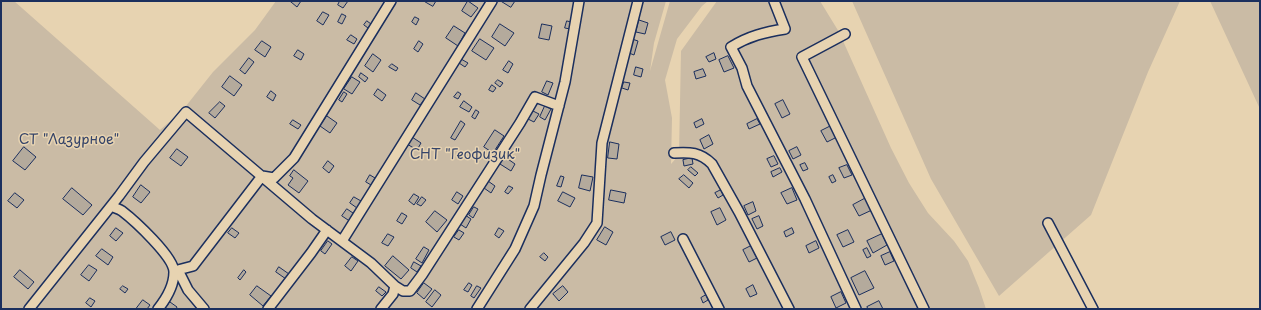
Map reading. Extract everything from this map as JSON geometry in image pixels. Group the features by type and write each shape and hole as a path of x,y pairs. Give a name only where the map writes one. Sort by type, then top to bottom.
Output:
{"street":[{"path":"262,176 274,178 294,158 391,1"},
{"path":"342,241 492,1"},
{"path":"477,309 515,249 534,206 565,82 580,1"},
{"path":"530,309 584,243 597,224 602,143 638,1"},
{"path":"774,1 785,29 769,31 745,38 731,47 742,68 747,86 805,199 856,309"},
{"path":"845,34 802,57 924,309"},
{"path":"29,309 144,162 186,112 327,230 371,263 395,286 403,291 410,291 422,275 520,123 535,97 559,106"},
{"path":"674,153 691,152 706,158 712,164 739,212 788,309"},
{"path":"176,271 194,266 262,176"},
{"path":"111,206 121,210 158,245 169,259 188,290 204,309"},
{"path":"1048,223 1093,309"},
{"path":"268,309 327,230"},
{"path":"683,239 719,309"},
{"path":"158,309 172,285 176,271"},
{"path":"381,309 393,294 395,286"}],"green space":[{"name":"СНТ \"Геофизик\"","path":"1,1 14,1 160,130 182,111 213,72 255,30 276,1 666,1 654,43 650,71 670,1 708,1 702,6 677,39 665,80 672,118 671,164 679,155 681,51 717,1 820,1 839,32 891,148 909,183 928,213 954,241 968,261 986,309 1,309"},
{"path":"852,1 1180,1 1148,72 1091,215 999,296 931,179"},
{"path":"1210,1 1260,1 1260,109"}],"building":[{"path":"301,1 297,7 291,2"},
{"path":"340,1 348,1 343,8 338,5"},
{"path":"424,1 436,1 433,6"},
{"path":"468,1 478,8 471,17 462,11"},
{"path":"501,1 515,1 511,7"},
{"path":"323,12 329,15 323,25 317,21"},
{"path":"342,14 346,16 342,24 338,22"},
{"path":"415,17 419,19 416,25 412,22"},
{"path":"639,20 648,23 645,34 636,32"},
{"path":"367,21 371,24 368,28 364,25"},
{"path":"567,21 571,22 570,29 565,28"},
{"path":"500,24 514,33 505,46 492,37"},
{"path":"542,24 552,26 549,40 539,38"},
{"path":"454,26 465,33 458,46 446,38"},
{"path":"351,35 357,39 354,44 347,40"},
{"path":"480,39 494,48 486,60 472,51"},
{"path":"632,39 638,41 634,55 629,53"},
{"path":"262,41 271,47 265,57 255,50"},
{"path":"419,41 423,44 418,52 414,49"},
{"path":"298,50 304,54 301,60 294,56"},
{"path":"714,53 716,59 709,62 706,57"},
{"path":"373,54 381,60 373,72 365,66"},
{"path":"728,56 734,68 724,72 719,60"},
{"path":"249,58 254,62 245,74 240,70"},
{"path":"461,59 468,63 465,67 459,63"},
{"path":"509,61 513,64 508,73 503,70"},
{"path":"392,64 398,68 396,71 389,67"},
{"path":"636,67 643,69 641,77 634,75"},
{"path":"703,69 706,76 696,79 694,72"},
{"path":"361,73 368,78 365,82 359,77"},
{"path":"230,76 242,85 234,96 222,87"},
{"path":"352,77 360,82 352,94 344,89"},
{"path":"498,80 503,83 500,87 495,83"},
{"path":"547,81 553,83 548,95 542,92"},
{"path":"624,82 630,83 628,90 622,88"},
{"path":"492,85 496,88 493,92 489,90"},
{"path":"378,89 386,95 382,101 374,95"},
{"path":"271,91 276,95 273,101 267,97"},
{"path":"344,92 347,94 342,102 339,100"},
{"path":"458,92 461,94 458,99 454,97"},
{"path":"416,93 425,99 420,105 412,100"},
{"path":"783,100 790,114 782,118 775,104"},
{"path":"464,101 472,107 469,112 460,107"},
{"path":"220,102 225,106 215,118 209,113"},
{"path":"545,106 551,109 545,120 540,117"},
{"path":"476,110 479,112 475,119 472,117"},
{"path":"533,111 539,114 534,122 528,119"},
{"path":"327,116 337,123 330,133 320,126"},
{"path":"702,119 704,124 696,128 694,123"},
{"path":"757,119 760,124 749,129 747,124"},
{"path":"293,120 301,125 298,129 290,124"},
{"path":"461,121 465,124 455,140 451,138"},
{"path":"831,126 837,137 827,142 821,131"},
{"path":"495,130 504,136 493,153 484,147"},
{"path":"709,135 713,144 704,149 700,140"},
{"path":"412,137 421,143 417,150 407,144"},
{"path":"610,142 619,144 617,159 608,158"},
{"path":"24,147 36,157 25,170 13,161"},
{"path":"797,147 801,155 793,159 789,151"},
{"path":"177,149 188,157 181,166 170,158"},
{"path":"774,156 778,164 771,167 767,159"},
{"path":"505,157 515,164 511,171 500,164"},
{"path":"692,158 693,164 684,166 683,160"},
{"path":"328,161 334,166 329,173 323,168"},
{"path":"805,163 808,169 803,171 800,165"},
{"path":"847,165 852,175 844,178 839,168"},
{"path":"691,167 698,173 695,176 688,170"},
{"path":"780,168 782,172 773,177 771,172"},
{"path":"294,170 308,181 299,193 288,185 293,178 290,176"},
{"path":"370,175 375,178 371,185 366,182"},
{"path":"582,175 593,177 590,191 579,188"},
{"path":"684,175 693,183 689,188 679,179"},
{"path":"833,175 836,181 832,183 829,177"},
{"path":"561,176 564,177 561,187 557,186"},
{"path":"488,181 495,186 491,193 484,188"},
{"path":"141,185 150,192 141,203 133,197"},
{"path":"509,186 513,188 508,194 505,192"},
{"path":"72,188 92,205 83,215 63,199"},
{"path":"792,188 797,200 787,204 781,193"},
{"path":"611,190 626,193 624,203 609,200"},
{"path":"721,190 723,195 718,198 715,193"},
{"path":"457,192 463,196 458,204 452,200"},
{"path":"563,192 575,198 570,207 558,201"},
{"path":"15,193 24,200 17,208 8,201"},
{"path":"414,194 419,197 414,205 409,201"},
{"path":"354,197 361,201 357,208 350,203"},
{"path":"422,197 426,200 421,206 417,204"},
{"path":"866,198 872,210 859,216 853,205"},
{"path":"753,202 756,211 748,215 744,206"},
{"path":"474,207 478,209 473,218 469,215"},
{"path":"720,208 726,220 717,225 711,212"},
{"path":"347,209 356,215 351,222 342,216"},
{"path":"435,211 447,220 437,232 426,222"},
{"path":"402,213 407,216 402,224 397,221"},
{"path":"465,215 471,219 466,228 460,224"},
{"path":"759,216 763,226 757,229 752,219"},
{"path":"605,227 613,232 606,245 597,240"},
{"path":"116,228 123,233 116,241 110,236"},
{"path":"232,228 239,233 235,238 228,233"},
{"path":"499,228 504,231 499,238 495,235"},
{"path":"792,228 794,233 786,237 784,232"},
{"path":"459,230 464,233 459,240 454,237"},
{"path":"848,230 854,242 843,247 837,235"},
{"path":"671,232 675,240 665,245 661,237"},
{"path":"388,234 394,237 388,246 382,243"},
{"path":"882,234 887,245 873,253 867,241"},
{"path":"328,241 332,244 325,254 321,251"},
{"path":"816,241 819,248 809,253 806,246"},
{"path":"751,246 757,258 749,262 743,250"},
{"path":"424,247 429,250 422,263 416,259"},
{"path":"867,248 871,256 867,258 863,250"},
{"path":"102,249 113,257 108,265 96,256"},
{"path":"890,252 894,261 885,265 881,256"},
{"path":"544,253 548,257 545,261 540,257"},
{"path":"393,256 409,270 401,279 385,266"},
{"path":"352,257 358,261 351,271 345,266"},
{"path":"414,262 421,266 417,272 411,268"},
{"path":"89,265 97,270 89,281 81,275"},
{"path":"279,267 289,274 286,279 276,272"},
{"path":"20,270 34,282 28,289 14,277"},
{"path":"244,270 246,272 240,280 238,278"},
{"path":"865,271 874,288 859,295 851,278"},
{"path":"424,283 432,289 424,299 417,293"},
{"path":"469,283 472,285 468,292 464,290"},
{"path":"753,285 757,294 750,297 746,289"},
{"path":"123,286 128,289 125,293 120,289"},
{"path":"257,286 271,296 263,306 250,295"},
{"path":"477,286 481,288 474,298 471,296"},
{"path":"563,286 568,292 559,301 553,294"},
{"path":"379,287 386,292 382,296 376,291"},
{"path":"435,290 441,295 432,307 426,302"},
{"path":"841,292 846,303 836,308 831,297"},
{"path":"706,295 708,300 703,303 701,298"},
{"path":"90,298 95,301 91,307 86,303"},
{"path":"143,300 150,305 147,309 136,309"},
{"path":"879,301 883,309 868,309 867,307"},
{"path":"170,302 177,307 176,309 165,309"}],"park label":[{"name":"СТ \"Лазурное\"","path":"69,140"}]}
